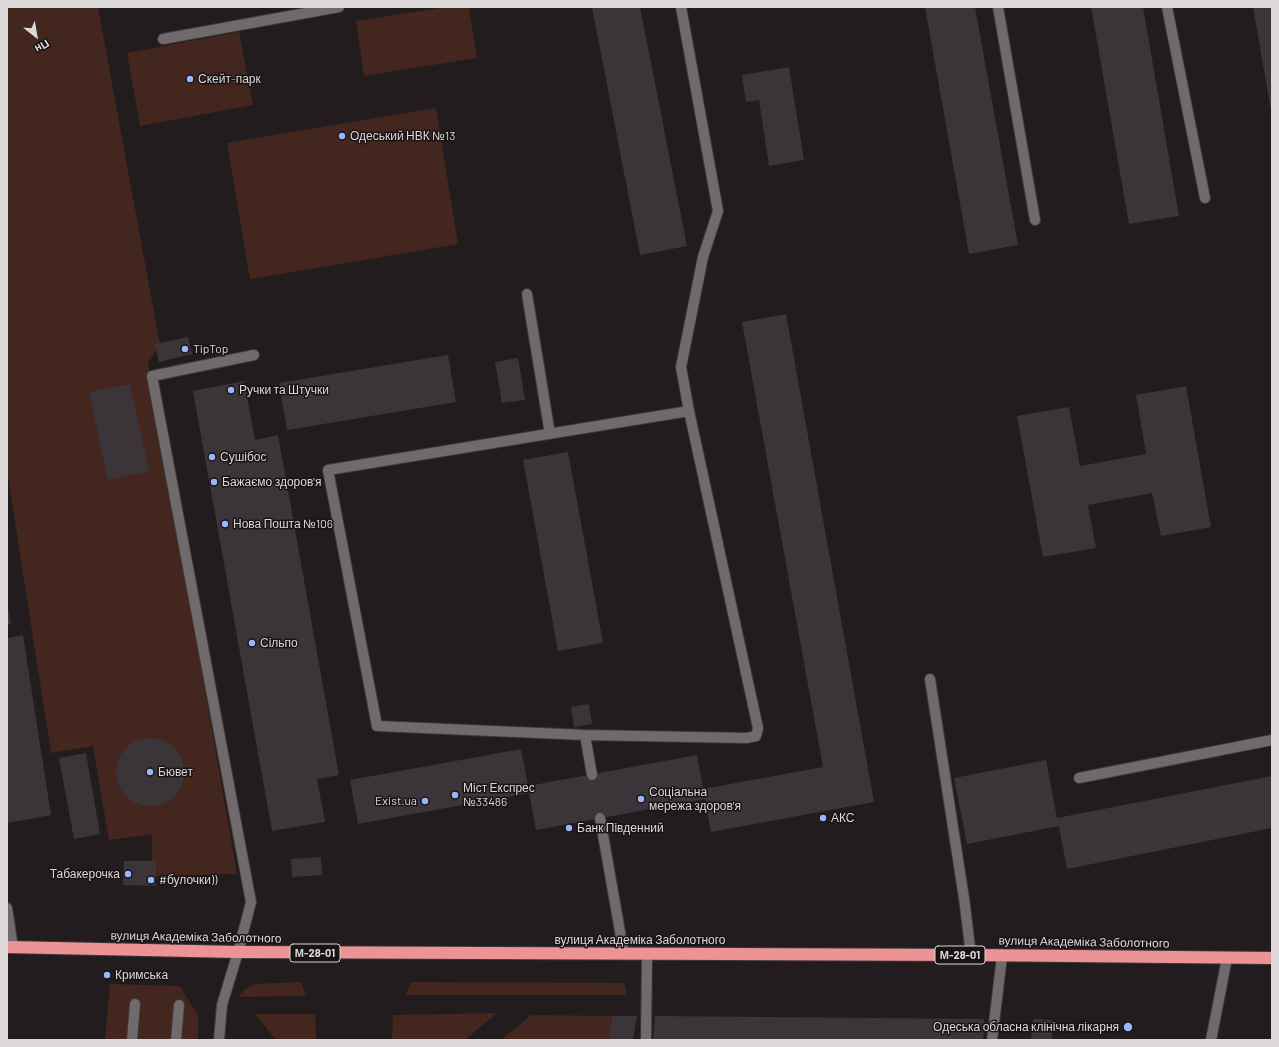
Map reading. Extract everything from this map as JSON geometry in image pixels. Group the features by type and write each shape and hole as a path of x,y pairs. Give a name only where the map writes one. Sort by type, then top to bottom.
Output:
{"highway":[{"name":"вулиця Академіка Заболотного","path":"10,947 238,952 647,955 971,955 1272,958"}],"street":[{"path":"163,39 339,7"},
{"path":"681,7 718,211 703,257 681,367 689,411 758,728 756,736 747,738 585,735 377,726 328,470 689,411"},
{"path":"998,7 1035,220"},
{"path":"1166,7 1206,198"},
{"path":"527,294 550,434"},
{"path":"219,1040 222,1005 251,902 152,376 254,355"},
{"path":"930,679 964,898 971,955"},
{"path":"585,735 592,775"},
{"path":"1079,778 1272,740"},
{"path":"600,818 624,954"},
{"path":"7,908 10,947"},
{"path":"646,1040 647,955"},
{"path":"992,1040 1002,956"},
{"path":"1211,1040 1227,958"},
{"path":"132,1040 135,1004"},
{"path":"176,1040 179,1005"}],"shaded area":[{"path":"7,7 98,7 160,345 148,363 237,874 152,876 152,834 109,840 93,746 51,753 7,471"},
{"path":"447,7 469,7 477,58 364,76 356,21"},
{"name":"Скейт-парк","path":"239,32 253,105 140,126 127,53"},
{"path":"436,108 458,244 250,279 227,143"},
{"path":"301,982 306,996 238,997 244,990 255,984"},
{"path":"411,982 624,983 627,995 406,995"},
{"path":"110,984 180,986 198,1016 198,1040 105,1040"},
{"path":"497,1013 465,1040 392,1040 393,1015"},
{"path":"255,1014 315,1014 316,1040 276,1040"},
{"path":"531,1015 612,1016 608,1040 501,1040"}],"building":[{"path":"592,7 640,7 687,246 640,255"},
{"path":"925,7 975,7 1018,245 969,254"},
{"path":"1091,7 1143,7 1179,216 1129,224"},
{"path":"1253,7 1272,7 1272,110 1271,110"},
{"path":"789,67 804,160 769,166 759,100 746,102 742,75"},
{"path":"786,314 874,802 711,832 705,799 536,830 529,793 358,824 350,780 521,749 528,786 697,755 703,789 823,767 742,322"},
{"path":"188,337 192,354 159,362 155,344"},
{"path":"448,355 456,402 287,430 279,383"},
{"path":"518,358 525,400 502,403 495,362"},
{"path":"244,381 255,440 278,435 339,775 317,779 325,822 272,831 193,391"},
{"path":"130,384 149,471 108,480 89,392"},
{"path":"1186,386 1211,527 1161,536 1152,493 1088,505 1096,548 1043,557 1017,416 1069,407 1080,466 1146,454 1136,395"},
{"path":"568,452 603,643 558,651 523,460"},
{"path":"7,603 11,624 7,625"},
{"path":"23,635 51,815 7,823 7,638"},
{"path":"589,704 592,724 574,727 571,707"},
{"name":"Бювет","path":"150,738 163,741 174,748 181,759 184,772 181,785 174,796 163,803 150,806 137,803 126,796 119,785 116,772 119,759 126,748 137,741"},
{"path":"86,753 100,834 74,839 59,758"},
{"path":"1046,760 1057,818 1272,776 1272,828 1067,869 1059,826 967,844 954,778"},
{"path":"321,857 322,875 292,877 291,859"},
{"path":"124,861 156,861 156,886 123,885"},
{"path":"612,1016 637,1016 633,1040 608,1040"},
{"path":"655,1016 984,1019 984,1031 983,1040 653,1040"},
{"path":"1033,1019 1053,1020 1052,1040 1031,1040"}],"place":[{"name":"Скейт-парк","path":"190,79"},
{"name":"Одеський НВК №13","path":"342,136"},
{"name":"TipTop","path":"185,349"},
{"name":"Ручки та Штучки","path":"231,390"},
{"name":"Сушібос","path":"212,457"},
{"name":"Бажаємо здоров'я","path":"214,482"},
{"name":"Нова Пошта №106","path":"225,524"},
{"name":"Сільпо","path":"252,643"},
{"name":"Бювет","path":"150,772"},
{"name":"Міст Експрес №33486","path":"455,795"},
{"name":"Соціальна мережа здоров'я","path":"641,799"},
{"name":"Exist.ua","path":"425,801"},
{"name":"АКС","path":"823,818"},
{"name":"Банк Південний","path":"569,828"},
{"name":"Табакерочка","path":"128,874"},
{"name":"#булочки))","path":"151,880"},
{"name":"Кримська","path":"107,975"},
{"name":"Одеська обласна клінічна лікарня","path":"1128,1027"}]}
